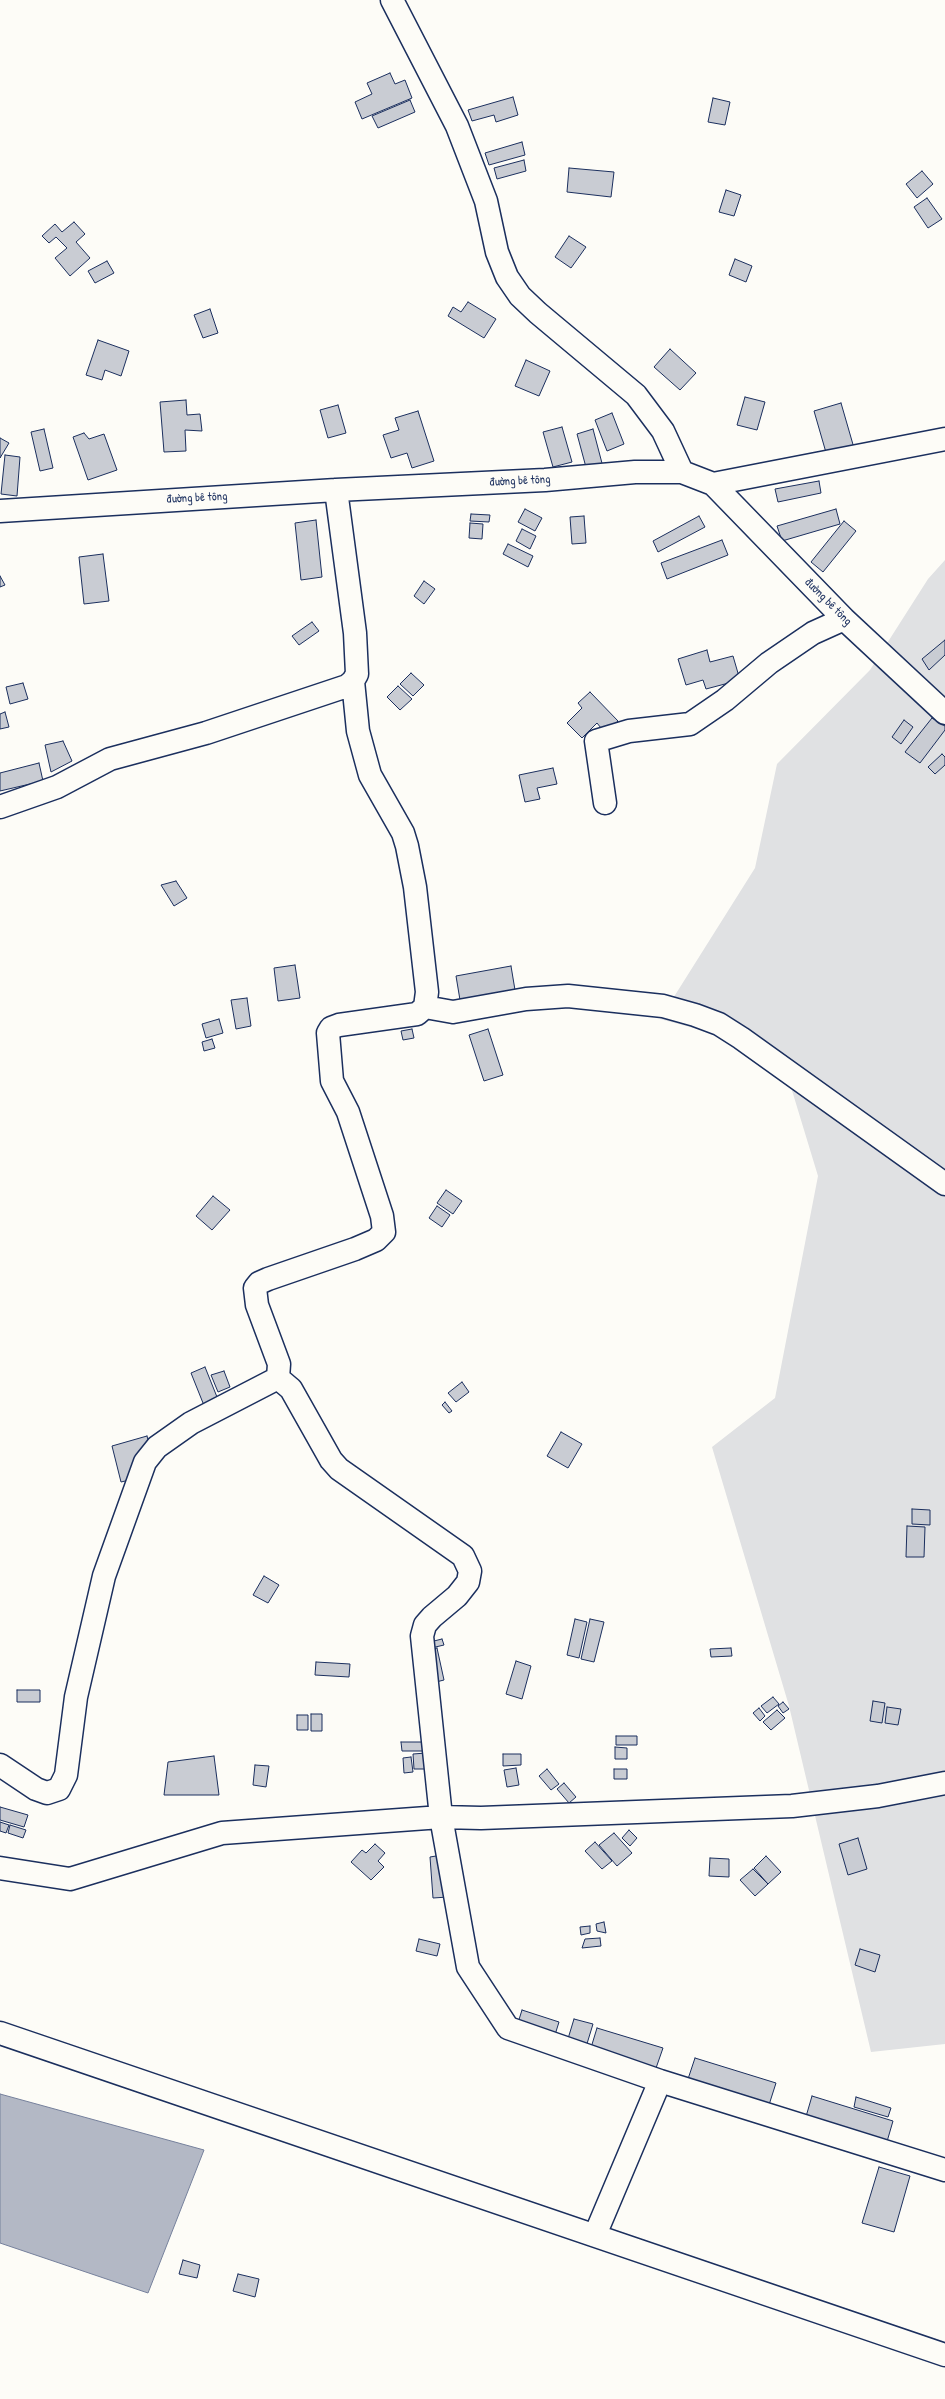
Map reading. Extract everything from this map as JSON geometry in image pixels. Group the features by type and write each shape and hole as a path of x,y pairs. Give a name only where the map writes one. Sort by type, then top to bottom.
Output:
{"street":[{"path":"392,0 457,126 486,201 497,252 507,277 520,296 538,313 636,395 663,431 682,472"},
{"path":"713,484 945,439"},
{"name":"đường bê tông","path":"0,511 336,490 545,480 635,472 682,472 713,484 844,619 945,713"},
{"path":"0,807 57,787 110,759 213,731 347,686 353,682 357,674 355,633 336,490"},
{"path":"605,803 596,741 629,731 690,724 725,700 769,663 813,633 844,619"},
{"path":"0,1765 36,1789 47,1793 59,1789 66,1775 76,1697 104,1576 145,1462 157,1447 191,1423 278,1378 280,1374 280,1364 257,1305 255,1288 268,1279 355,1249 376,1240 384,1232 382,1216 348,1112 332,1080 328,1033 331,1028 339,1025 417,1014 425,1007 427,992 421,928 408,846 368,768 358,731 353,682"},
{"path":"425,1007 453,1012 526,999 568,996 663,1006 695,1014 720,1024 741,1038 945,1184"},
{"path":"278,1378 290,1389 331,1460 339,1469 463,1556 470,1571 468,1582 457,1596 432,1617 426,1625 422,1636 441,1817 468,1967 508,2028 660,2081 945,2170"},
{"path":"0,1868 70,1878 222,1833 441,1817 481,1818 792,1806 878,1796 945,1783"},
{"path":"0,2033 945,2355"},
{"path":"595,2235 660,2081"}],"shaded area":[{"path":"945,560 945,2044 871,2052 789,1706 712,1447 775,1398 818,1176 780,1051 660,1019 755,868 777,764 870,670 928,579"},
{"path":"0,2094 204,2150 148,2293 0,2243"}],"building":[{"path":"390,73 395,84 405,80 412,98 362,119 355,102 372,94 367,83"},
{"path":"513,97 518,115 496,122 494,115 472,121 468,110"},
{"path":"713,98 730,102 725,125 708,122"},
{"path":"410,100 415,112 378,128 372,116"},
{"path":"522,142 525,155 489,165 485,153"},
{"path":"524,160 526,171 497,179 494,168"},
{"path":"569,168 614,172 611,197 567,192"},
{"path":"922,171 933,184 917,198 906,184"},
{"path":"726,190 741,195 734,216 719,212"},
{"path":"927,198 942,219 928,228 914,207"},
{"path":"74,222 85,234 76,242 90,258 70,276 55,258 67,248 56,237 49,243 42,236 55,224 62,232"},
{"path":"569,236 586,247 571,268 555,257"},
{"path":"735,259 752,266 746,282 729,275"},
{"path":"107,261 114,273 95,283 88,271"},
{"path":"468,302 496,319 484,338 448,316 453,307 461,312"},
{"path":"210,309 218,333 203,338 194,315"},
{"path":"98,340 129,351 121,376 105,370 102,380 86,375"},
{"path":"670,349 696,373 680,390 654,367"},
{"path":"526,360 550,371 539,396 515,386"},
{"path":"745,397 765,402 757,430 737,425"},
{"path":"186,400 187,415 200,414 202,431 185,430 186,451 164,452 160,402"},
{"path":"841,403 854,448 827,456 814,411"},
{"path":"338,405 346,433 328,438 320,410"},
{"path":"418,411 434,461 412,468 407,453 391,458 383,435 399,430 395,418"},
{"path":"612,413 624,444 607,451 595,420"},
{"path":"562,427 572,462 553,467 543,432"},
{"path":"44,429 53,468 40,471 31,432"},
{"path":"593,429 603,467 587,471 577,434"},
{"path":"84,433 89,439 104,434 117,470 88,480 73,437"},
{"path":"0,438 9,443 0,458"},
{"path":"5,455 20,457 17,496 1,494"},
{"path":"819,481 821,493 778,502 775,489"},
{"path":"525,509 542,518 535,531 518,522"},
{"path":"836,509 840,524 782,541 777,526"},
{"path":"471,514 490,515 489,522 470,521"},
{"path":"584,516 586,543 572,544 570,517"},
{"path":"699,516 705,527 658,552 653,541"},
{"path":"316,520 322,577 301,580 295,523"},
{"path":"844,521 856,531 823,572 811,562"},
{"path":"470,523 483,524 482,539 469,538"},
{"path":"522,529 536,536 530,549 516,541"},
{"path":"722,540 728,555 667,579 661,563"},
{"path":"508,544 533,556 528,567 503,554"},
{"path":"103,554 109,601 84,604 79,557"},
{"path":"0,576 5,585 0,587"},
{"path":"424,581 435,589 424,604 414,596"},
{"path":"312,622 319,631 299,645 292,636"},
{"path":"945,640 945,655 929,670 922,659"},
{"path":"707,650 710,662 733,656 740,680 706,689 703,680 686,685 678,659"},
{"path":"411,673 424,685 413,696 400,684"},
{"path":"23,683 28,699 10,704 6,687"},
{"path":"398,686 412,699 400,710 387,697"},
{"path":"590,692 618,721 605,733 597,723 582,738 567,723 582,708 578,703"},
{"path":"5,712 9,727 0,729 0,714"},
{"path":"932,718 945,726 945,730 920,763 905,752"},
{"path":"904,720 913,727 901,744 892,737"},
{"path":"63,741 72,761 51,772 45,745"},
{"path":"942,754 945,757 945,765 935,774 928,767"},
{"path":"39,763 43,781 0,791 0,773"},
{"path":"553,768 557,784 537,788 540,799 525,802 519,775"},
{"path":"176,881 187,898 174,906 161,885"},
{"path":"295,965 300,998 278,1001 274,968"},
{"path":"511,966 515,990 460,1000 456,976"},
{"path":"247,998 251,1026 236,1029 231,1000"},
{"path":"219,1019 223,1033 206,1038 202,1024"},
{"path":"412,1029 414,1038 403,1040 401,1031"},
{"path":"488,1029 503,1075 484,1081 469,1035"},
{"path":"212,1039 215,1048 204,1051 202,1042"},
{"path":"446,1190 462,1201 453,1214 437,1203"},
{"path":"213,1196 230,1210 212,1230 196,1216"},
{"path":"437,1206 450,1215 442,1227 429,1218"},
{"path":"205,1367 219,1402 205,1408 191,1373"},
{"path":"224,1371 230,1387 218,1392 211,1375"},
{"path":"462,1382 469,1392 456,1402 448,1393"},
{"path":"445,1402 452,1411 449,1413 442,1405"},
{"path":"561,1432 582,1444 568,1468 547,1456"},
{"path":"147,1436 155,1467 141,1471 142,1477 121,1482 112,1446"},
{"path":"912,1509 930,1510 930,1525 912,1524"},
{"path":"907,1526 925,1527 924,1557 906,1557"},
{"path":"264,1576 279,1585 268,1603 253,1595"},
{"path":"575,1619 587,1622 579,1658 567,1655"},
{"path":"590,1619 604,1622 594,1662 581,1659"},
{"path":"442,1639 444,1645 427,1649 426,1643"},
{"path":"437,1648 444,1680 432,1683 424,1652"},
{"path":"731,1648 732,1656 711,1657 710,1649"},
{"path":"516,1661 531,1666 522,1699 506,1694"},
{"path":"316,1662 350,1664 349,1677 315,1675"},
{"path":"17,1690 40,1690 40,1702 17,1702"},
{"path":"773,1697 779,1704 767,1713 761,1706"},
{"path":"873,1701 885,1703 882,1723 870,1721"},
{"path":"783,1702 789,1709 783,1713 778,1706"},
{"path":"887,1707 901,1709 898,1725 885,1723"},
{"path":"759,1708 765,1716 760,1721 753,1713"},
{"path":"777,1710 785,1718 771,1730 763,1722"},
{"path":"311,1714 322,1714 322,1731 311,1731"},
{"path":"297,1715 308,1715 308,1730 297,1730"},
{"path":"616,1736 637,1736 637,1745 616,1745"},
{"path":"401,1742 432,1742 431,1751 402,1751"},
{"path":"615,1747 627,1748 627,1759 615,1759"},
{"path":"426,1753 427,1769 414,1769 413,1754"},
{"path":"503,1754 521,1754 521,1765 503,1766"},
{"path":"214,1756 219,1795 164,1795 168,1762"},
{"path":"411,1757 413,1772 404,1773 403,1758"},
{"path":"255,1765 269,1766 266,1787 253,1785"},
{"path":"516,1768 519,1785 507,1787 504,1770"},
{"path":"547,1769 559,1784 551,1790 539,1776"},
{"path":"614,1769 627,1769 627,1779 614,1779"},
{"path":"564,1783 576,1797 569,1803 557,1789"},
{"path":"0,1807 28,1815 24,1827 0,1820"},
{"path":"0,1822 9,1825 6,1833 0,1831"},
{"path":"10,1825 26,1830 23,1838 8,1833"},
{"path":"629,1830 637,1838 630,1846 622,1838"},
{"path":"614,1833 632,1853 617,1866 599,1845"},
{"path":"858,1838 867,1869 848,1875 839,1844"},
{"path":"595,1842 612,1861 602,1869 585,1851"},
{"path":"375,1844 385,1853 378,1861 384,1867 371,1880 351,1862 362,1850 366,1853"},
{"path":"448,1854 448,1897 433,1898 430,1857"},
{"path":"766,1856 781,1872 768,1884 754,1868"},
{"path":"710,1858 729,1859 729,1877 709,1876"},
{"path":"753,1869 768,1884 755,1896 740,1880"},
{"path":"604,1922 606,1933 597,1931 596,1924"},
{"path":"590,1926 590,1933 581,1935 580,1927"},
{"path":"600,1938 601,1946 582,1948 585,1939"},
{"path":"419,1939 440,1944 437,1956 416,1951"},
{"path":"860,1949 880,1955 875,1972 855,1965"},
{"path":"522,2010 559,2022 554,2038 517,2026"},
{"path":"574,2019 593,2024 586,2047 567,2042"},
{"path":"597,2028 663,2048 655,2071 590,2051"},
{"path":"695,2058 776,2083 768,2108 687,2082"},
{"path":"812,2096 893,2121 886,2145 805,2120"},
{"path":"856,2097 891,2108 888,2117 854,2107"},
{"path":"879,2167 910,2176 894,2232 862,2223"},
{"path":"183,2260 200,2265 197,2278 179,2274"},
{"path":"238,2274 259,2279 255,2297 233,2291"}]}
